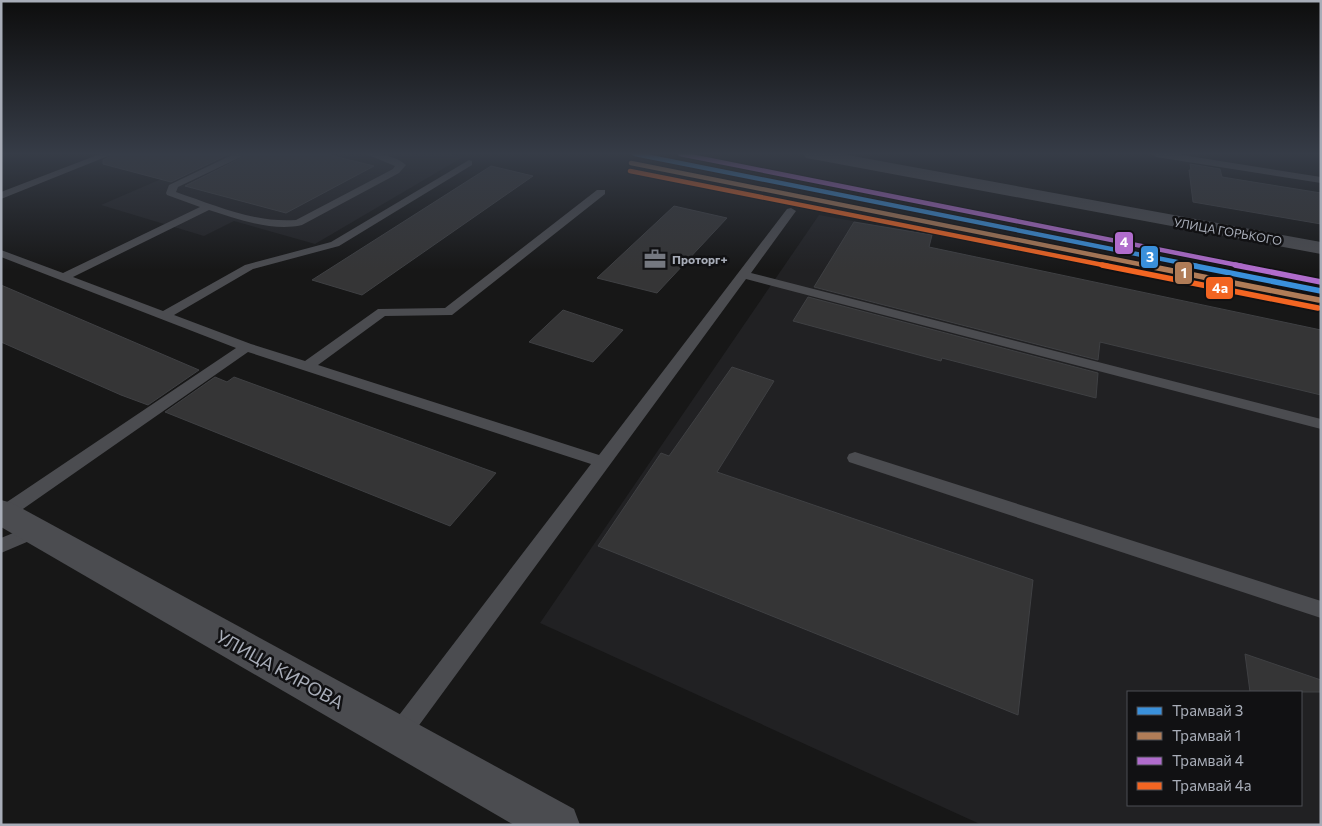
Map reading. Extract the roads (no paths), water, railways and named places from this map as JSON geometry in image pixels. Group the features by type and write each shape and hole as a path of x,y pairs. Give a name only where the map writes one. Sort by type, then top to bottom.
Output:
{"street":[{"name":"УЛИЦА ГОРЬКОГО","path":"1021,193 1321,248"},
{"name":"УЛИЦА КИРОВА","path":"10,526 398,735 558,825"}],"lane":[{"path":"171,193 208,206 269,223 287,225 298,223 355,193"},
{"path":"163,316 249,267 335,244 420,193"},
{"path":"308,366 382,312 448,312 600,193"},
{"path":"63,277 208,206"},
{"path":"398,735 791,211"},
{"path":"1,253 246,347 602,462"},
{"path":"743,275 1321,424"},
{"path":"10,526 246,347"},
{"path":"855,458 1321,610"}],"tram line":[{"name":"4а","path":"738,193 1318,308"},
{"name":"1","path":"779,193 1319,300"},
{"name":"3","path":"828,193 1321,291"},
{"name":"4","path":"873,193 1321,282"}],"place":[{"name":"Проторг+","path":"655,259"}]}
